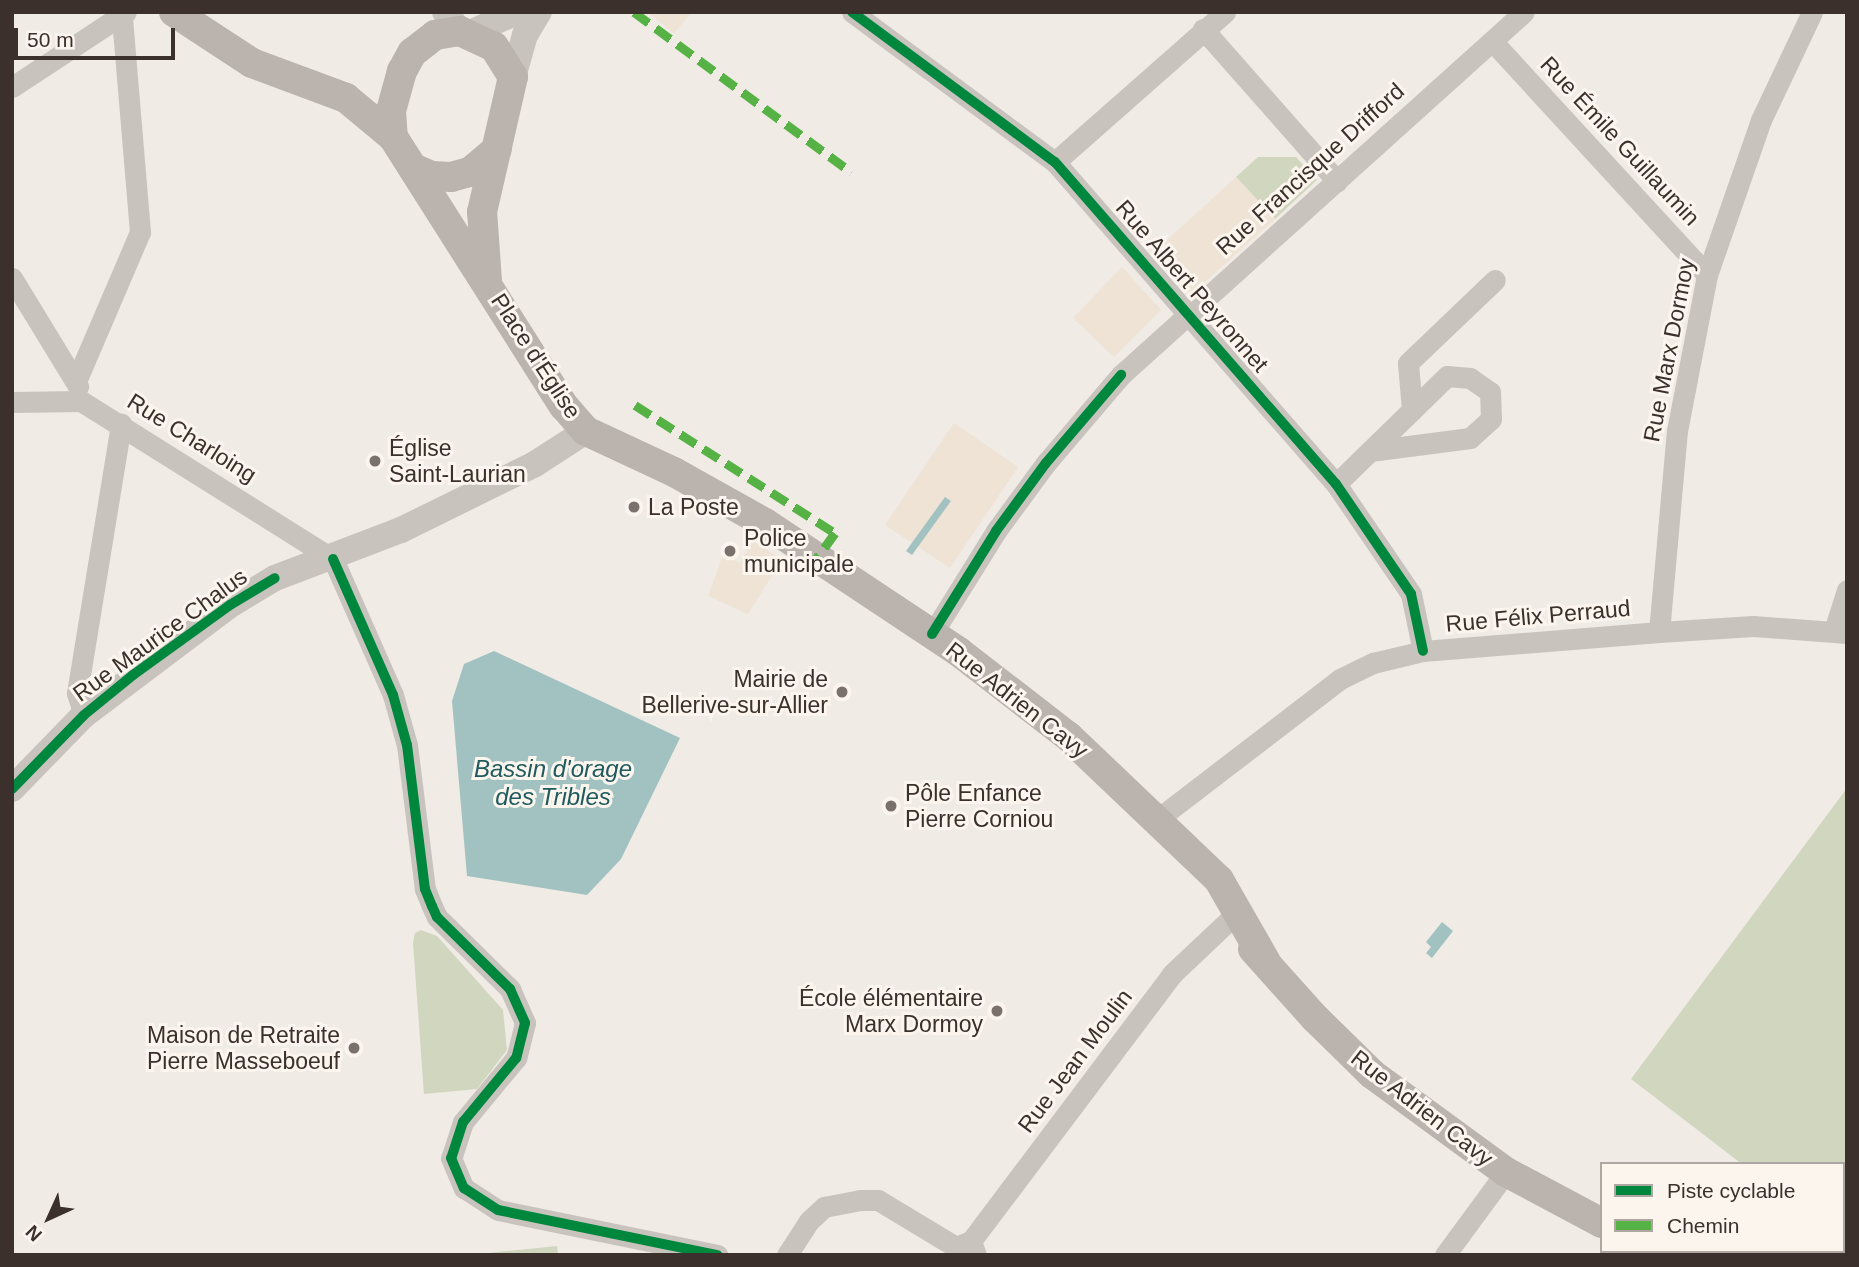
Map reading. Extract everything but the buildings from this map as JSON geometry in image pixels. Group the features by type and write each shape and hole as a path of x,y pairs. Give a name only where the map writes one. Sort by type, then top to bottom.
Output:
{"main road":[{"path":"174,12 252,63 346,98 393,137 413,168 432,176 451,177 470,172 497,149"},
{"path":"393,137 391,111 412,53 435,35 459,26 494,47 513,77 482,212 487,281"},
{"name":"Place d'Église","path":"413,168 564,406 586,431 689,481"},
{"name":"Rue Adrien Cavy","path":"689,481 765,523 932,634 1074,741 1159,818 1219,880 1233,916 1266,962 1315,1018 1372,1074 1506,1172 1600,1222"}],"street":[{"path":"459,26 517,12"},
{"path":"513,77 525,35 539,12"},
{"name":"Rue Albert Peyronnet","path":"852,12 1055,162 1336,484 1411,594 1423,651"},
{"path":"1055,162 1225,12"},
{"name":"Rue Francisque Drifford","path":"932,634 996,531 1046,463 1121,375 1524,12"},
{"name":"Rue Marx Dormoy","path":"1659,632 1677,431 1707,275 1761,120 1812,12"},
{"path":"12,87 124,15 140,232 79,390"},
{"path":"1203,29 1337,181"},
{"name":"Rue Émile Guillaumin","path":"1493,42 1707,275"},
{"path":"12,278 79,390"},
{"path":"1412,410 1408,363 1495,280"},
{"path":"1336,484 1447,376 1470,378 1490,393 1490,419 1470,438 1370,451"},
{"path":"12,402 79,390"},
{"name":"Rue Charloing","path":"79,390 121,424 333,559"},
{"path":"84,715 77,693 121,424"},
{"name":"Place d'Église","path":"333,559 535,464 586,431"},
{"path":"333,559 393,695 407,745 425,889 432,906 437,917 510,989 525,1023 516,1058 463,1122 451,1158 464,1188 498,1210 717,1255"},
{"name":"Rue Maurice Chalus","path":"12,789 84,715 230,605 275,579 333,559"},
{"path":"1840,632 1847,590"},
{"name":"Rue Félix Perraud","path":"1159,818 1340,679 1373,663 1423,651 1659,632 1753,626 1840,632"},
{"name":"Rue Jean Moulin","path":"974,1248 1172,974 1233,916"},
{"path":"1445,1255 1506,1172"},
{"path":"787,1255 808,1221 824,1207 860,1199 878,1200 956,1247 974,1248"}],"green space":[{"path":"1258,157 1296,157 1317,180 1275,219 1236,177"},
{"path":"1847,788 1847,1255 1710,1253 1845,1253 1845,1162 1739,1162 1631,1079"},
{"path":"421,930 437,936 503,1010 507,1050 477,1089 424,1094 413,943 415,933"},
{"path":"557,1246 558,1255 488,1255 488,1253"}],"shaded area":[{"path":"647,12 692,12 674,33"},
{"path":"1236,177 1275,219 1191,294 1153,253"},
{"path":"1122,267 1161,310 1114,357 1073,318"},
{"path":"954,423 1018,467 950,568 885,525"},
{"path":"752,540 775,555 778,566 748,614 708,596 723,555 740,563"}],"water":[{"path":"945,497 951,501 912,555 906,551"},
{"name":"Bassin d'orage des Tribles","path":"494,651 680,738 621,859 587,895 467,876 452,701 464,664"},
{"path":"1442,922 1453,931 1432,958 1426,953 1431,947 1426,942"}],"marked path":[{"path":"634,12 851,172"},
{"path":"635,405 835,533 817,558"}],"cycle path":[{"path":"852,12 1055,162 1336,484 1411,594 1423,651"},
{"path":"932,634 996,531 1046,463 1121,375"},
{"path":"333,559 393,695 407,745 425,889 432,906 437,917 510,989 525,1023 516,1058 463,1122 451,1158 464,1188 498,1210 717,1255"},
{"path":"12,789 84,715 133,675 230,605 275,578"}],"place":[{"name":"Église Saint-Laurian","path":"375,461"},
{"name":"La Poste","path":"634,507"},
{"name":"Police municipale","path":"730,551"},
{"name":"Mairie de Bellerive-sur-Allier","path":"842,692"},
{"name":"Pôle Enfance Pierre Corniou","path":"891,806"},
{"name":"École élémentaire Marx Dormoy","path":"997,1011"},
{"name":"Maison de Retraite Pierre Masseboeuf","path":"354,1048"}]}
